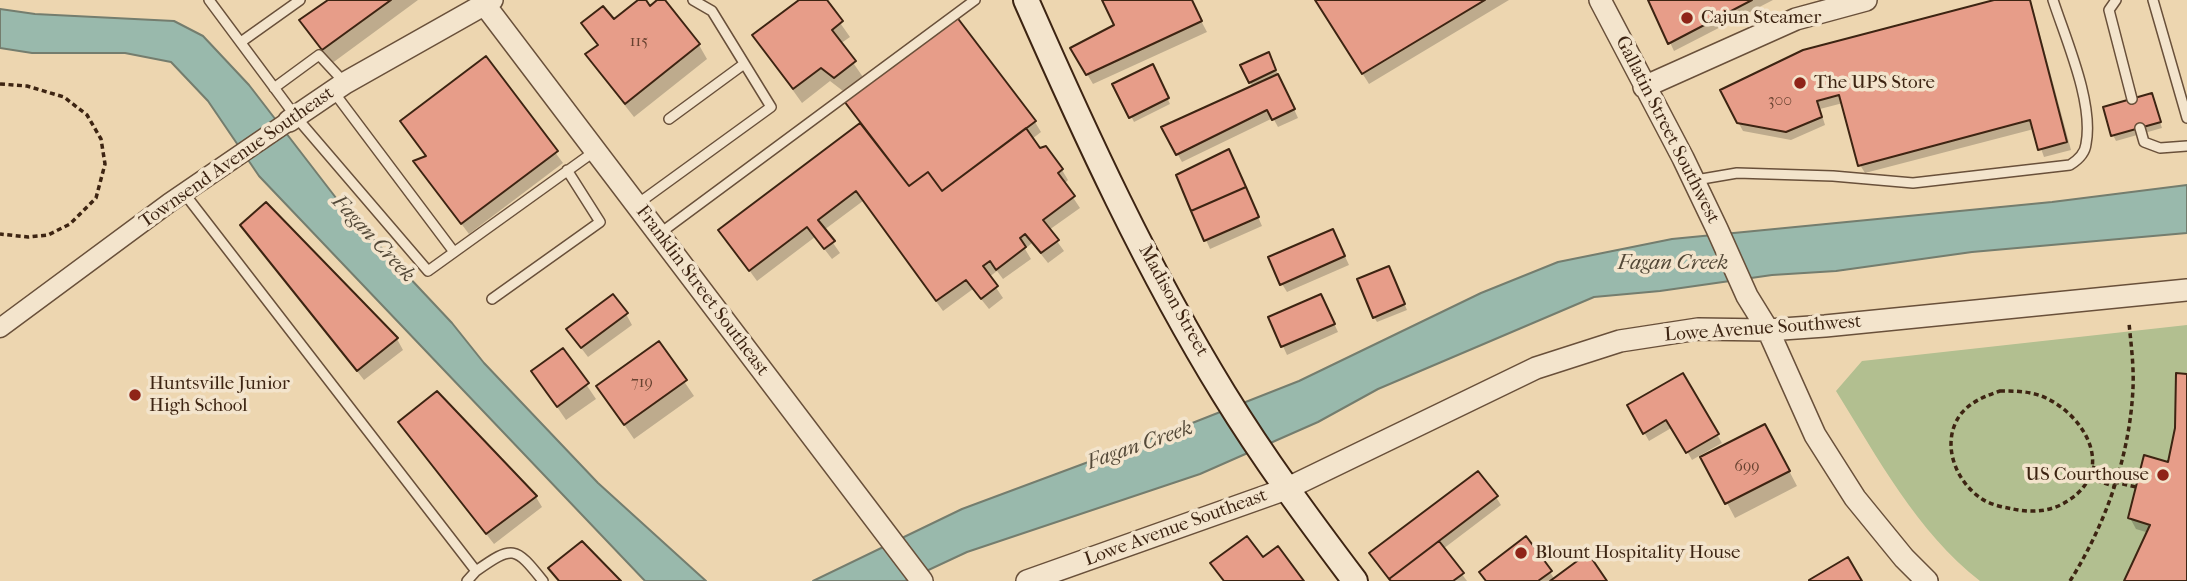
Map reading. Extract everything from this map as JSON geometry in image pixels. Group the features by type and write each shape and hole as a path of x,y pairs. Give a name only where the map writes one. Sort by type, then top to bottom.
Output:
{"main road":[{"name":"Madison Street","path":"1026,0 1122,206 1224,394 1286,489 1355,581"}],"street":[{"name":"Gallatin Street Southwest","path":"1600,0 1694,181 1747,296 1768,330 1815,435 1855,498 1904,558 1927,581"},
{"path":"1644,87 1822,6 1866,0"},
{"name":"Franklin Street Southeast","path":"486,1 636,205 922,580"},
{"name":"Townsend Avenue Southeast","path":"0,328 184,193 339,87 486,1"},
{"name":"Lowe Avenue Southwest","path":"1286,489 1536,368 1620,341 1698,329 1768,330 2187,290"},
{"name":"Lowe Avenue Southeast","path":"1027,581 1286,489"}],"lane":[{"path":"241,42 300,0"},
{"path":"636,205 771,107 712,12 694,0"},
{"path":"712,0 712,12"},
{"path":"659,234 975,0"},
{"path":"1694,181 1737,173 1833,176 1913,183 2070,165 2080,158 2086,146 2087,107 2053,0"},
{"path":"2116,0 2109,10 2132,99"},
{"path":"2154,0 2187,118"},
{"path":"214,1 293,119 428,271 595,150"},
{"path":"274,88 319,55 454,252"},
{"path":"668,119 744,64"},
{"path":"2140,128 2144,142 2161,148 2187,146"},
{"path":"492,299 600,222 567,170"},
{"path":"184,193 476,571"},
{"path":"467,581 476,571 500,555 511,552 523,556 543,581"}],"path":[{"path":"0,84 27,86 64,97 87,115 101,139 105,164 96,198 70,224 48,235 28,237 0,234"},
{"path":"2070,581 2096,535 2114,484 2130,425 2133,387 2129,323"},
{"path":"2000,391 2031,393 2045,397 2076,418 2091,448 2092,467 2076,495 2053,508 2037,512 2022,511 1992,503 1972,491 1962,480 1951,451 1952,433 1959,416 1984,396 2000,391"},
{"path":"2092,467 2116,475"},
{"path":"2088,478 2136,487"}],"green space":[{"path":"2187,325 2187,581 1980,581 1957,562 1918,517 1883,468 1836,391 1862,361"}],"water":[{"name":"Fagan Creek","path":"0,9 35,14 174,21 203,36 249,85 343,207 452,323 484,363 598,483 706,581 645,581 259,176 208,101 171,62 125,53 32,53 0,48"},
{"name":"Fagan Creek","path":"2187,185 2187,233 1972,252 1836,271 1772,275 1660,291 1594,297 1378,389 1318,422 1200,474 967,552 905,581 813,581 962,509 1299,381 1481,293 1558,262 1672,239 2052,202"}],"building":[{"path":"328,0 391,0 322,50 299,20"},
{"path":"638,0 646,0 650,6 657,0 665,0 700,44 625,104 585,54 598,45 581,23 603,6 614,19"},
{"path":"799,0 827,0 843,21 832,30 856,61 834,78 821,68 793,89 752,35"},
{"path":"1102,0 1192,0 1202,21 1086,75 1070,48 1114,25"},
{"path":"1315,0 1485,0 1362,74"},
{"path":"1648,0 1752,0 1668,44"},
{"path":"1994,0 2030,0 2067,142 2038,150 2030,120 1858,166 1839,95 1817,101 1822,117 1786,132 1737,123 1720,90 1803,50"},
{"path":"956,16 1036,121 942,191 928,172 909,186 844,101"},
{"path":"1269,52 1276,70 1249,83 1240,65"},
{"path":"486,56 558,151 461,224 413,161 426,156 400,121"},
{"path":"1153,64 1169,98 1129,118 1112,84"},
{"path":"1278,74 1295,109 1272,120 1267,110 1176,155 1161,127"},
{"path":"2152,93 2161,122 2111,136 2103,107"},
{"path":"860,123 909,186 928,172 942,191 1026,128 1040,148 1046,146 1063,169 1058,173 1075,196 1043,220 1059,240 1041,253 1025,234 1020,238 1026,247 996,270 990,261 983,266 998,286 981,299 966,280 936,301 856,191 818,220 835,241 824,249 807,227 749,271 718,230"},
{"path":"1229,149 1246,187 1191,211 1176,175"},
{"path":"1246,187 1259,217 1204,241 1191,211"},
{"path":"266,202 398,338 357,371 240,225"},
{"path":"1333,229 1345,256 1280,285 1268,257"},
{"path":"1389,266 1405,304 1373,318 1357,279"},
{"path":"613,294 628,313 581,348 566,329"},
{"path":"1321,294 1335,324 1281,347 1268,317"},
{"path":"659,341 687,380 624,425 596,386"},
{"path":"563,348 589,383 557,407 531,371"},
{"path":"1683,373 1719,434 1686,453 1666,420 1643,434 1627,405"},
{"name":"US Courthouse","path":"2176,373 2187,374 2187,581 2124,581 2150,525 2128,518 2144,455 2168,462 2175,428"},
{"path":"437,391 537,496 486,534 398,422"},
{"path":"1765,424 1790,471 1725,504 1700,457"},
{"path":"1478,471 1498,496 1389,579 1369,553"},
{"path":"1247,536 1263,557 1278,546 1304,581 1224,581 1210,563"},
{"name":"Blount Hospitality House","path":"1526,536 1552,571 1538,581 1486,581 1479,572"},
{"path":"582,541 621,581 559,581 548,568"},
{"path":"1439,541 1464,573 1453,581 1389,579"},
{"path":"1588,553 1607,581 1550,581"},
{"path":"1848,557 1862,581 1809,581 1809,580"}],"place":[{"name":"Cajun Steamer","path":"1687,18"},
{"name":"The UPS Store","path":"1800,83"},
{"name":"Huntsville Junior High School","path":"135,395"},
{"name":"US Courthouse","path":"2163,475"},
{"name":"Blount Hospitality House","path":"1521,553"}]}
